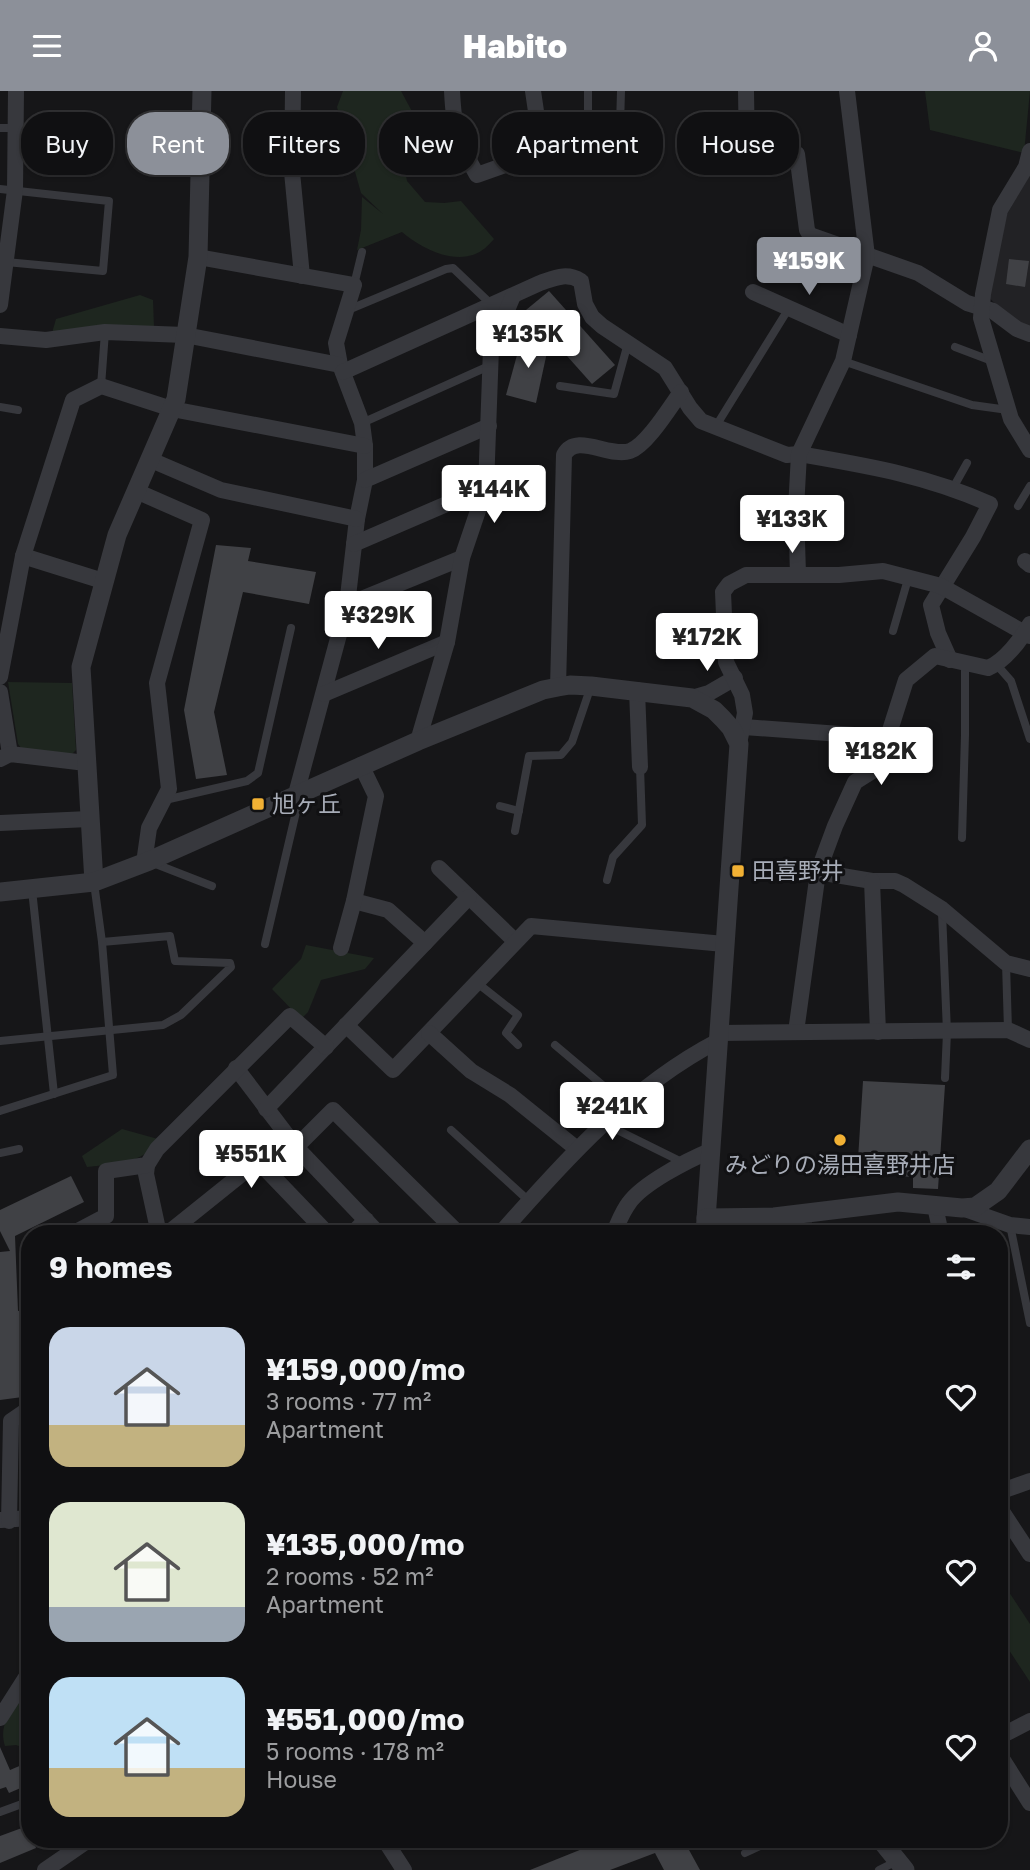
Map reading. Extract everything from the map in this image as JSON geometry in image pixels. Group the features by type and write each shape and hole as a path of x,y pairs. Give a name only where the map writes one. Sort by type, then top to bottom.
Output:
{"street":[{"path":"0,305 16,91"},
{"path":"94,882 81,667 117,535 176,400 198,257 202,91"},
{"path":"293,91 292,172 302,276"},
{"path":"452,91 453,125 459,143 477,175 542,152 533,91"},
{"path":"746,91 747,153 797,154 807,230 810,235 918,273 967,303 993,311 1017,329 1030,334"},
{"path":"798,574 796,509 799,454 843,361 867,256 847,91"},
{"path":"1030,151 1026,167 1000,210 981,317 1008,409 1030,450"},
{"path":"198,257 354,285 335,343 341,368 362,423 365,480 357,519 347,605 296,795"},
{"path":"0,335 46,340 105,333 185,335 341,368 558,277 574,277 581,281 592,317 665,368 695,416 701,421 787,455 799,454 901,472 953,488 990,504 931,605 938,633 957,661"},
{"path":"754,292 849,335"},
{"path":"418,741 447,642 463,558 486,487 491,348 513,296"},
{"path":"0,677 23,557 73,400 101,387 172,409 365,446"},
{"path":"558,687 564,455 570,447 577,445 615,452 631,451 643,442 681,392"},
{"path":"365,480 489,426"},
{"path":"151,460 221,490 357,519"},
{"path":"354,544 486,487"},
{"path":"136,491 202,520 157,683 169,789 149,828 146,862"},
{"path":"23,557 103,581"},
{"path":"347,605 463,558"},
{"path":"705,1225 724,944 741,736 746,713 742,695 726,662 723,592 729,584 746,575 839,575 883,571 941,586 1028,631 996,664 988,668 935,656 923,663 906,680 879,765 855,782 818,872 796,1032"},
{"path":"324,694 447,642"},
{"path":"692,698 735,678"},
{"path":"0,892 94,882 146,862 418,741 543,690 558,687 591,686 692,698 714,710 741,736 853,735"},
{"path":"637,691 640,767"},
{"path":"0,700 5,757 86,762"},
{"path":"341,948 354,901 376,796 361,765"},
{"path":"0,823 89,819"},
{"path":"439,868 515,941"},
{"path":"818,872 872,881 895,881 942,909 1006,963 1030,969"},
{"path":"872,881 878,1032"},
{"path":"266,1109 469,897"},
{"path":"354,901 388,910 425,943"},
{"path":"346,1025 393,1070 531,926 724,944"},
{"path":"157,1225 145,1174 157,1149 290,1016 326,1047"},
{"path":"508,1225 577,1149 625,1104 718,1037 796,1032 1008,1030 1030,1040"},
{"path":"429,1033 471,1071 510,1095 577,1149"},
{"path":"236,1068 296,1147 371,1225"},
{"path":"296,1147 333,1110 450,1225"},
{"path":"713,1225 898,1202 975,1207 998,1191 1030,1149"},
{"path":"618,1225 629,1203 641,1192 684,1163 710,1151"},
{"path":"178,1225 258,1161 319,1225"},
{"path":"89,1225 106,1216 106,1171 147,1165"},
{"path":"934,1206 939,1225"},
{"path":"962,1208 1010,1225 1030,1227"},
{"path":"361,1225 366,1220"},
{"path":"4,1520 11,1421 21,1414"},
{"path":"1008,1489 1030,1481"},
{"path":"1008,1521 1030,1554"},
{"path":"0,1718 21,1685"},
{"path":"1008,1732 1030,1721"},
{"path":"1008,1768 1030,1803"},
{"path":"45,1870 65,1848"},
{"path":"390,1848 404,1870"},
{"path":"887,1848 901,1866"}],"lane":[{"path":"588,91 588,112"},
{"path":"620,112 621,91"},
{"path":"3,261 103,271 110,201 7,189"},
{"path":"354,285 362,252"},
{"path":"345,311 453,268 493,306"},
{"path":"716,426 789,308"},
{"path":"101,387 105,333"},
{"path":"560,386 614,394 628,343"},
{"path":"955,347 992,361"},
{"path":"843,361 972,405 1008,409"},
{"path":"362,423 489,366"},
{"path":"0,407 18,410"},
{"path":"953,488 967,463"},
{"path":"1018,506 1030,486"},
{"path":"893,631 908,579"},
{"path":"165,800 247,781 258,773 291,628"},
{"path":"957,661 965,735 962,838"},
{"path":"996,664 1011,681 1030,739"},
{"path":"515,831 529,755 561,755 572,742 591,686"},
{"path":"607,880 614,857 642,825 640,767"},
{"path":"265,944 296,811 296,795"},
{"path":"500,806 519,811"},
{"path":"146,862 212,886"},
{"path":"0,1111 113,1075 111,1031 94,882"},
{"path":"32,890 54,1094"},
{"path":"942,909 947,1032 945,1078"},
{"path":"0,1041 163,1025 181,1015 231,967 230,963 175,961 170,936 102,942"},
{"path":"1006,963 1008,1030"},
{"path":"476,982 519,1015 506,1033 518,1045"},
{"path":"555,1045 625,1104"},
{"path":"604,1124 684,1163"},
{"path":"451,1130 529,1201"},
{"path":"0,1153 19,1149"},
{"path":"1010,1225 1030,1323"},
{"path":"0,1812 21,1804"},
{"path":"745,1853 756,1848"},
{"path":"879,1870 901,1866"}],"shaded area":[{"path":"343,91 401,91 412,112 379,112 379,175 406,175 407,181 425,202 461,201 494,239 481,251 461,257 429,249 402,232 357,250 361,230 362,197 383,214 361,193 356,175 365,175 365,112 338,112 337,107"},
{"path":"925,91 1030,91 1024,153 930,130"},
{"path":"1030,175 1030,328 995,304 988,296 1007,214"},
{"path":"140,295 153,300 154,327 52,333 56,319"},
{"path":"8,682 72,683 76,750 72,754 22,749 18,744"},
{"path":"306,945 374,958 365,969 321,980 308,1012 301,1019 272,989 301,959"},
{"path":"122,1129 158,1139 145,1154 127,1162 87,1167 82,1156"},
{"path":"812,1222 812,1225 786,1225"},
{"path":"1008,1591 1030,1624 1030,1682 1008,1649"},
{"path":"21,1702 21,1747 5,1746 4,1729 16,1703"}],"building":[{"path":"1009,259 1029,261 1025,287 1006,284"},
{"path":"549,291 615,365 592,384 526,310"},
{"path":"522,337 549,343 536,403 506,395"},
{"path":"216,545 251,548 248,561 316,572 309,604 243,592 214,712 227,775 196,779 184,710"},
{"path":"863,1081 945,1085 938,1189 913,1188 913,1177 871,1174 872,1160 858,1159"},
{"path":"71,1176 84,1202 37,1225 21,1225 21,1233 15,1236 18,1311 21,1310 21,1397 0,1400 0,1252 10,1251 0,1231 0,1210"},
{"path":"0,1747 10,1770 21,1765 21,1788 9,1793 6,1787 0,1789"},
{"path":"21,1828 21,1848 36,1848 0,1863 0,1836"},
{"path":"585,1848 688,1848 700,1870 664,1870 655,1853 610,1870 530,1870"}],"place":[{"name":"旭ヶ丘","path":"258,804"},
{"name":"田喜野井","path":"738,871"},
{"name":"みどりの湯田喜野井店","path":"840,1140"}]}
